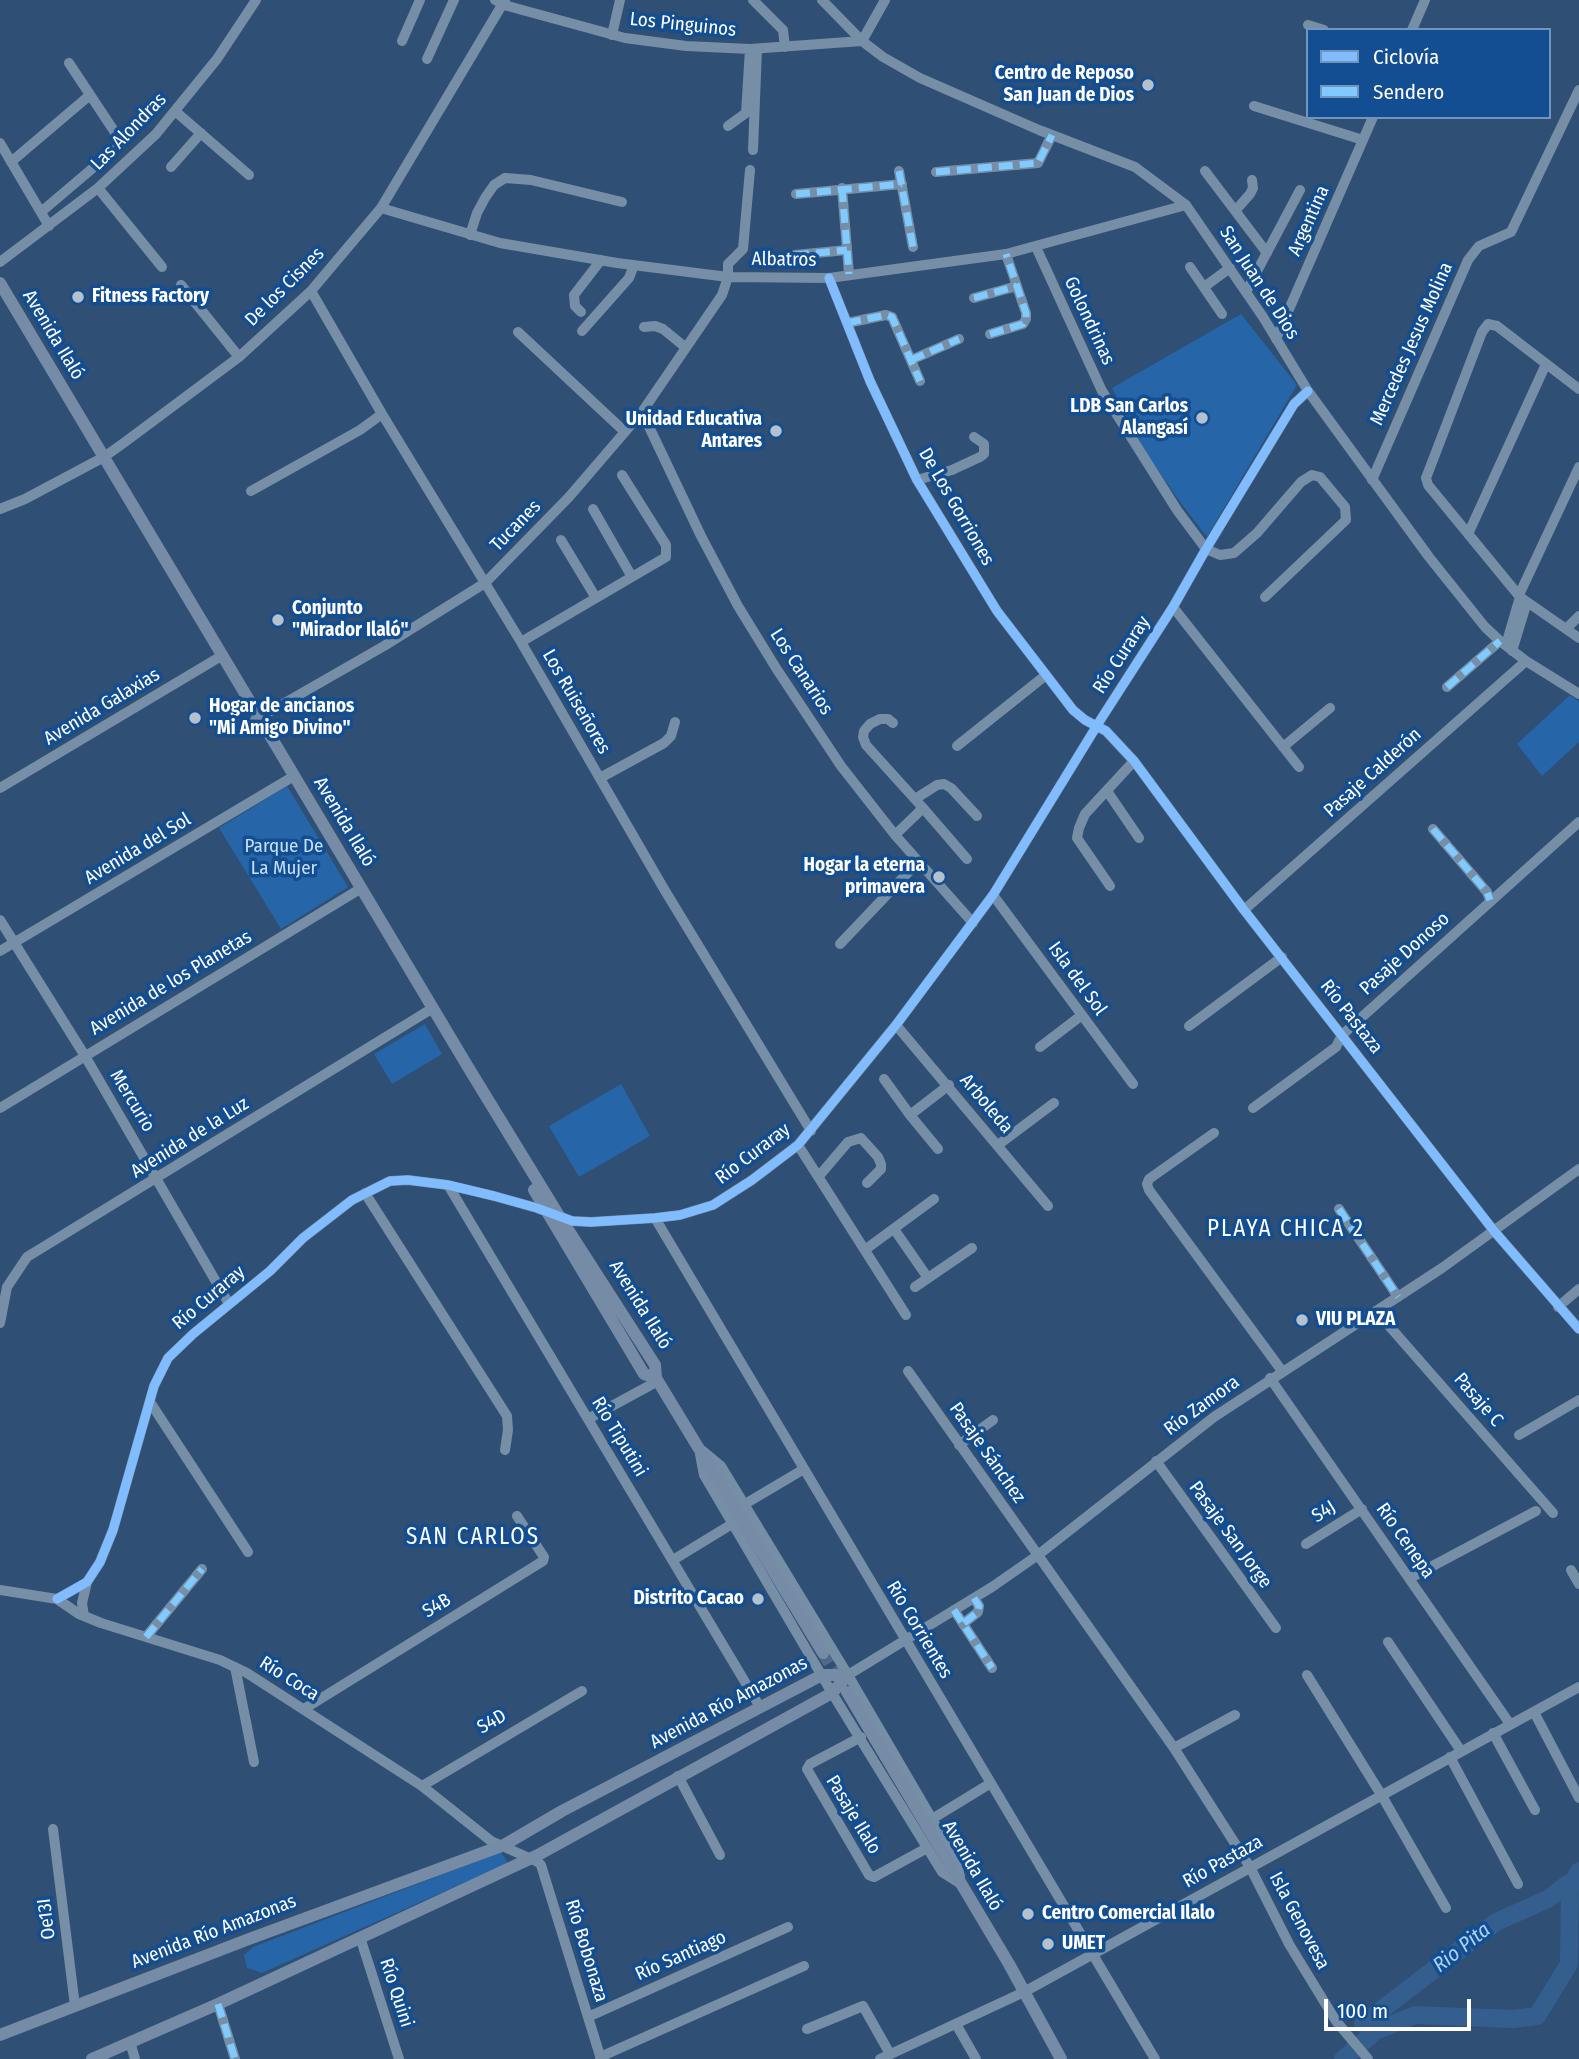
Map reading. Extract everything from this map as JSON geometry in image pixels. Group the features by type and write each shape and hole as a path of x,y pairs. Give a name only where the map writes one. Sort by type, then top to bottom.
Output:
{"main road":[{"name":"Avenida Ilaló","path":"0,283 101,458"},
{"name":"Avenida Ilaló","path":"0,293 257,719 643,1374 657,1380"},
{"name":"Avenida Ilaló","path":"430,1010 655,1365 657,1380 823,1653"},
{"name":"Avenida Río Amazonas","path":"0,2033 504,1845 562,1811 822,1675 848,1675"},
{"name":"Avenida Río Amazonas","path":"92,2059 218,2004 531,1859 832,1693 848,1675"},
{"name":"Avenida Ilaló","path":"847,1692 1061,2059"}],"street":[{"name":"Las Alondras","path":"0,262 98,188 156,134 217,59 256,0"},
{"path":"402,41 420,0"},
{"path":"427,59 454,0"},
{"path":"612,35 620,0"},
{"path":"753,0 783,30 785,47"},
{"name":"San Juan de Dios","path":"822,0 862,41 883,57 920,78 1052,135 1135,167 1186,205 1247,292 1308,391 1429,557 1485,627 1525,661 1579,694"},
{"path":"862,41 885,0"},
{"path":"1413,28 1423,0"},
{"name":"Los Pinguinos","path":"501,2 612,35 686,46 753,49 862,41"},
{"name":"De los Cisnes","path":"0,509 25,499 101,458 239,357 311,290 381,208 501,2"},
{"path":"1308,25 1318,28"},
{"path":"728,126 746,113 753,49"},
{"path":"753,49 753,150"},
{"path":"41,212 120,145 120,140 69,63"},
{"name":"Mercedes Jesus Molina","path":"1372,480 1468,260 1479,246 1511,232 1579,90"},
{"path":"11,162 90,94"},
{"path":"1254,106 1363,141"},
{"path":"175,111 250,175"},
{"name":"Argentina","path":"1276,340 1372,119"},
{"path":"172,167 201,133"},
{"path":"936,172 1038,163 1052,135"},
{"path":"0,143 49,226"},
{"name":"Tucanes","path":"257,719 384,646 485,583 569,497 642,412 722,295 728,277 728,264 740,253 744,243 750,170"},
{"path":"900,171 913,247"},
{"path":"1205,171 1267,253"},
{"path":"470,235 485,198 494,185 505,178 531,180 622,202"},
{"path":"1236,209 1250,194 1253,188 1252,180"},
{"path":"796,194 902,184"},
{"path":"98,188 162,267"},
{"path":"842,188 849,274"},
{"path":"1247,292 1300,190"},
{"name":"Albatros","path":"381,208 500,243 601,260 728,277 829,278 1006,254 1186,205"},
{"name":"Golondrinas","path":"1035,247 1102,391 1177,510 1206,549"},
{"path":"795,255 847,250"},
{"path":"990,334 1023,324 1026,319 1027,313 1006,254"},
{"path":"581,312 575,306 574,295 601,260"},
{"path":"582,331 629,278 634,265"},
{"path":"1190,268 1222,314"},
{"path":"1204,287 1230,268"},
{"name":"De Los Gorriones","path":"829,278 870,381 917,480 998,611 1073,710 1096,727"},
{"path":"181,285 239,357"},
{"path":"974,298 1017,286"},
{"name":"Los Ruiseñores","path":"311,290 382,414 521,642 664,889 811,1131"},
{"path":"847,323 886,315 892,317 919,381"},
{"path":"1579,389 1497,326 1488,324 1482,332 1426,478 1522,598 1579,638"},
{"path":"644,327 655,326 663,329 685,347"},
{"path":"518,331 625,432"},
{"path":"911,360 960,339"},
{"path":"1469,532 1546,364"},
{"name":"Río Curaray","path":"88,1582 100,1563 113,1530 159,1373 168,1358 303,1238 365,1193 395,1180 448,1185 572,1221 655,1219 713,1205 752,1181 798,1145 896,1025 993,895 1173,607 1294,404 1308,391"},
{"name":"Los Canarios","path":"642,412 701,536 738,606 841,766 895,835 973,923"},
{"path":"251,491 360,430 382,414"},
{"path":"917,480 952,470 984,454 984,443 974,437"},
{"path":"1447,687 1506,646 1522,598 1578,470"},
{"path":"521,642 666,557 666,545 622,475"},
{"path":"1206,549 1220,555 1234,553 1257,533 1301,482 1312,475 1320,477 1345,506 1346,520 1265,597"},
{"path":"593,509 632,577"},
{"path":"561,540 596,598"},
{"path":"1173,607 1299,767"},
{"path":"1566,629 1579,616"},
{"name":"Avenida Galaxias","path":"0,788 220,657"},
{"name":"Pasaje Calderón","path":"1244,911 1525,661"},
{"path":"957,746 1046,675"},
{"path":"1283,747 1330,708"},
{"path":"893,723 888,719 880,719 870,724 864,731 866,746 967,859"},
{"path":"600,778 664,744 671,736 674,722"},
{"name":"Río Pastaza","path":"1096,727 1106,731 1134,761 1244,911 1494,1231 1579,1329"},
{"path":"1110,886 1077,838 1085,814 1134,761"},
{"name":"Avenida del Sol","path":"0,951 292,778"},
{"path":"915,799 937,785 944,784 977,816"},
{"path":"1107,791 1139,838"},
{"path":"895,835 923,808"},
{"name":"Pasaje Donoso","path":"1253,1108 1336,1047 1342,1035 1579,822"},
{"path":"1433,828 1487,892 1490,901"},
{"path":"841,944 918,862"},
{"name":"Avenida de los Planetas","path":"0,1108 358,890"},
{"name":"Isla del Sol","path":"993,895 1133,1084"},
{"name":"Mercurio","path":"0,920 85,1056 229,1304"},
{"path":"1189,1026 1282,957"},
{"name":"Avenida de la Luz","path":"0,1323 7,1287 27,1257 430,1010"},
{"path":"1040,1047 1082,1015"},
{"name":"Arboleda","path":"896,1025 1048,1206"},
{"path":"884,1079 937,1150"},
{"path":"910,1115 948,1086"},
{"path":"998,1145 1054,1103"},
{"path":"1214,1133 1149,1179 1147,1184 1282,1371"},
{"path":"819,1176 848,1142 861,1138 881,1164 881,1169 867,1182"},
{"path":"798,1145 906,1314"},
{"name":"Río Zamora","path":"848,1675 974,1598 1038,1555 1214,1417 1398,1297 1579,1169"},
{"name":"Río Tiputini","path":"448,1185 761,1707"},
{"path":"365,1193 507,1416 505,1450"},
{"path":"866,1249 934,1199"},
{"path":"1339,1209 1398,1297"},
{"name":"Río Corrientes","path":"655,1219 1155,2059"},
{"path":"894,1229 928,1278"},
{"path":"915,1287 971,1248"},
{"path":"1558,1307 1579,1289"},
{"name":"Pasaje C","path":"1376,1311 1553,1513"},
{"name":"Pasaje Sánchez","path":"908,1371 1174,1748"},
{"name":"Río Cenepa","path":"1270,1378 1510,1724"},
{"path":"588,1419 657,1380"},
{"path":"1520,1435 1579,1400"},
{"path":"150,1402 248,1552"},
{"path":"959,1445 993,1420"},
{"path":"699,1447 721,1465 848,1675 956,1860 961,1884"},
{"path":"699,1447 704,1475 832,1693 942,1872 961,1884"},
{"name":"Pasaje San Jorge","path":"1156,1461 1276,1628"},
{"path":"745,1504 804,1469"},
{"name":"S4J","path":"1306,1544 1362,1509"},
{"path":"1410,1578 1536,1511"},
{"name":"S4B","path":"304,1709 543,1561 544,1557 517,1516"},
{"path":"673,1560 732,1524"},
{"path":"146,1637 202,1569"},
{"path":"1571,1570 1579,1584"},
{"path":"57,1599 88,1582"},
{"path":"84,1616 82,1603 88,1582"},
{"name":"Río Coca","path":"0,1590 57,1599 84,1616 235,1667 422,1786 491,1841 531,1859"},
{"path":"964,1623 978,1612 979,1606 974,1598"},
{"path":"954,1610 992,1668"},
{"path":"1388,1642 1461,1751"},
{"path":"235,1667 254,1762"},
{"path":"1307,1675 1382,1796 1446,1908"},
{"name":"Río Pastaza","path":"885,2057 1024,1992 1579,1687"},
{"name":"S4D","path":"422,1786 582,1691"},
{"path":"1534,1712 1579,1798"},
{"path":"1174,1748 1235,1715"},
{"path":"1493,1733 1535,1810"},
{"name":"Pasaje Ilalo","path":"861,1737 810,1764 807,1769 869,1875 876,1876 927,1848"},
{"name":"Isla Genovesa","path":"1174,1748 1250,1867 1289,1944 1336,2021 1366,2056"},
{"path":"1450,1757 1518,1884"},
{"path":"678,1776 720,1855"},
{"path":"932,1819 992,1783"},
{"name":"Oe13I","path":"53,1829 75,2006"},
{"name":"Río Bobonaza","path":"531,1859 541,1865 601,2058"},
{"name":"Río Santiago","path":"588,2017 788,1927"},
{"name":"Río Quini","path":"360,1937 399,2059"},
{"path":"601,2058 804,1966"},
{"path":"218,2004 235,2059"},
{"path":"807,2029 863,2007 885,2057"},
{"path":"956,2024 976,2059"},
{"path":"130,2042 135,2059"}],"green space":[{"name":"LDB San Carlos Alangasí","path":"1241,314 1297,385 1207,537 1142,447 1112,388"},
{"path":"1570,695 1579,702 1579,742 1542,776 1517,744"},
{"name":"Parque De La Mujer","path":"287,786 348,887 281,929 219,828"},
{"path":"425,1024 442,1054 392,1084 374,1054"},
{"path":"621,1084 650,1136 579,1177 549,1126"},
{"path":"501,1852 508,1863 262,1973 247,1968 244,1955 253,1947"}],"waterway":[{"path":"1343,2059 1376,2031 1415,2015 1513,2019 1537,2016 1569,1964 1570,1888 1579,1871"},
{"name":"Rio Pita","path":"1363,2024 1496,1922 1548,1899 1569,1883"}],"tunnel":[{"path":"823,1653 841,1683"}],"marked path":[{"path":"936,172 1038,163 1052,135"},
{"path":"899,171 913,247"},
{"path":"796,194 902,184"},
{"path":"842,188 849,274"},
{"path":"795,255 847,250"},
{"path":"990,334 1023,324 1026,319 1006,254"},
{"path":"974,298 1017,286"},
{"path":"847,323 886,315 892,317 920,381"},
{"path":"911,360 959,339"},
{"path":"1447,687 1500,641"},
{"path":"1433,829 1487,892 1490,900"},
{"path":"1339,1209 1398,1297"},
{"path":"146,1637 202,1569"},
{"path":"964,1623 978,1612 979,1606 974,1598"},
{"path":"954,1610 992,1668"},
{"path":"218,2004 235,2059"}],"cycle path":[{"path":"829,278 870,381 917,480 997,611 1073,710 1106,731 1134,761 1244,910 1494,1231 1579,1329"},
{"path":"57,1599 87,1582 100,1562 113,1530 154,1386 168,1358 270,1271 303,1238 352,1200 390,1181 408,1180 448,1185 494,1196 572,1221 680,1215 713,1205 798,1145 896,1025 993,895 1173,607 1294,404 1308,391"}],"place":[{"name":"Centro de Reposo San Juan de Dios","path":"1148,85"},
{"name":"Fitness Factory","path":"78,297"},
{"name":"LDB San Carlos Alangasí","path":"1202,418"},
{"name":"Unidad Educativa Antares","path":"776,431"},
{"name":"Conjunto \"Mirador Ilaló\"","path":"278,620"},
{"name":"Hogar de ancianos \"Mi Amigo Divino\"","path":"195,718"},
{"name":"Hogar la eterna primavera","path":"939,877"},
{"name":"VIU PLAZA","path":"1302,1320"},
{"name":"Distrito Cacao","path":"758,1599"},
{"name":"Centro Comercial Ilalo","path":"1028,1914"},
{"name":"UMET","path":"1048,1944"}],"district":[{"name":"PLAYA CHICA 2","path":"1286,1230"},
{"name":"SAN CARLOS","path":"473,1538"}]}
